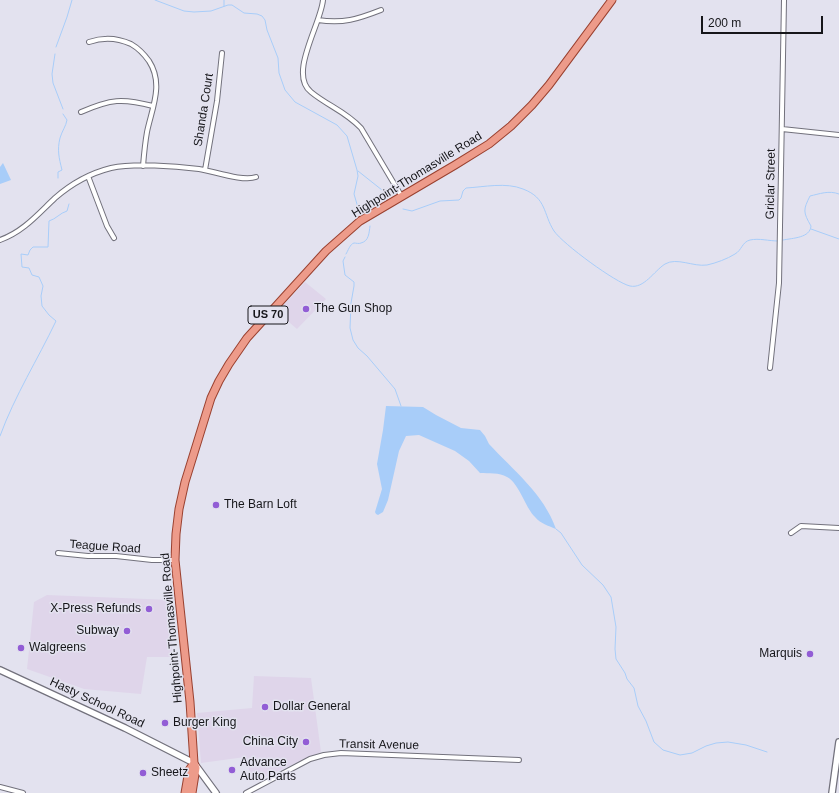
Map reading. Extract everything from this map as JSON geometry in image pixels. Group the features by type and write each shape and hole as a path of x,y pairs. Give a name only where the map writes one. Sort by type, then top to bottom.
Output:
{"main road":[{"name":"Highpoint-Thomasville Road","path":"192,793 196,768 194,763 190,702 175,560 176,527 185,482 211,398 229,364 247,338 326,251 360,222 489,144 511,126 549,85 612,0"},
{"name":"Highpoint-Thomasville Road","path":"185,793 189,770 194,763"}],"street":[{"path":"323,0 318,20 304,60 302,71 305,86 311,92 352,118 361,128 402,197"},
{"name":"Griclar Street","path":"770,368 780,283 784,0"},
{"path":"318,20 336,22 345,21 381,10"},
{"path":"89,42 106,39 122,40 137,48 145,55 153,68 156,80 156,93 147,133 143,166"},
{"name":"Shanda Court","path":"205,170 217,101 222,53"},
{"path":"82,112 116,100 153,106"},
{"path":"782,129 839,135"},
{"path":"0,240 15,233 67,188 88,176 111,168 131,165 205,170 247,179 256,177"},
{"path":"88,176 107,226 114,238"},
{"path":"791,533 802,526 839,528"},
{"name":"Teague Road","path":"58,553 88,556 116,556 152,560 175,560"},
{"name":"Hasty School Road","path":"0,670 125,728 194,763 216,793"},
{"path":"832,793 839,742"},
{"name":"Transit Avenue","path":"246,793 310,759 324,755 361,753 520,760"},
{"path":"0,787 23,793"}],"shaded area":[{"path":"305,282 326,299 297,329 277,312"},
{"path":"47,595 171,600 172,657 147,657 141,694 84,689 27,669 34,602"},
{"path":"254,676 311,678 321,752 253,782 245,757 201,763 197,713 252,708"}],"water":[{"path":"3,163 11,180 0,184 0,167"},
{"path":"386,406 423,407 461,428 480,430 489,444 518,473 536,494 551,516 556,529 542,523 531,513 515,484 507,477 504,475 480,473 469,461 455,451 419,435 406,436 399,451 388,500 383,512 378,515 376,514 375,512 382,489 377,464"}],"waterway":[{"path":"56,47 72,0"},
{"path":"155,0 184,11 211,11 232,5 244,13 262,16 265,20 267,30 278,58 279,73 285,90 295,102 337,125 347,136 358,176 354,194 359,211"},
{"path":"224,0 224,6"},
{"path":"55,54 52,74 53,83 63,109"},
{"path":"58,178 58,172 62,170 59,154 59,142 67,120 63,114"},
{"path":"358,171 387,194"},
{"path":"403,209 412,211 440,201 459,200 466,188 502,185 523,189 531,193 540,202 550,225 559,237 602,271 630,286 640,285 649,279 661,267 670,262 675,261 696,265 707,265 732,256 747,241 753,239 778,241"},
{"path":"783,240 800,237 808,233 810,230 811,226 805,214 805,208 810,196 828,192 839,194"},
{"path":"0,436 20,392 56,321 42,306 41,296 43,286 39,277 32,275 29,268 22,267 21,254 28,255 33,247 48,247 49,221 67,211 69,204"},
{"path":"346,254 350,246 354,243 360,243 366,240 370,226"},
{"path":"811,229 839,239"},
{"path":"345,257 343,261 345,275 354,282 350,328 353,340 358,348 367,356 395,389 401,406"},
{"path":"556,529 561,533 582,565 603,585 611,597 616,627 616,659 627,679 634,688 638,706 646,721 654,742 663,750 680,755 692,753 716,743 728,742 746,745 767,752"}],"place":[{"name":"The Gun Shop","path":"306,309"},
{"name":"The Barn Loft","path":"216,505"},
{"name":"X-Press Refunds","path":"149,609"},
{"name":"Subway","path":"127,631"},
{"name":"Walgreens","path":"21,648"},
{"name":"Marquis","path":"810,654"},
{"name":"Dollar General","path":"265,707"},
{"name":"Burger King","path":"165,723"},
{"name":"China City","path":"306,742"},
{"name":"Advance Auto Parts","path":"232,770"},
{"name":"Sheetz","path":"143,773"}]}
